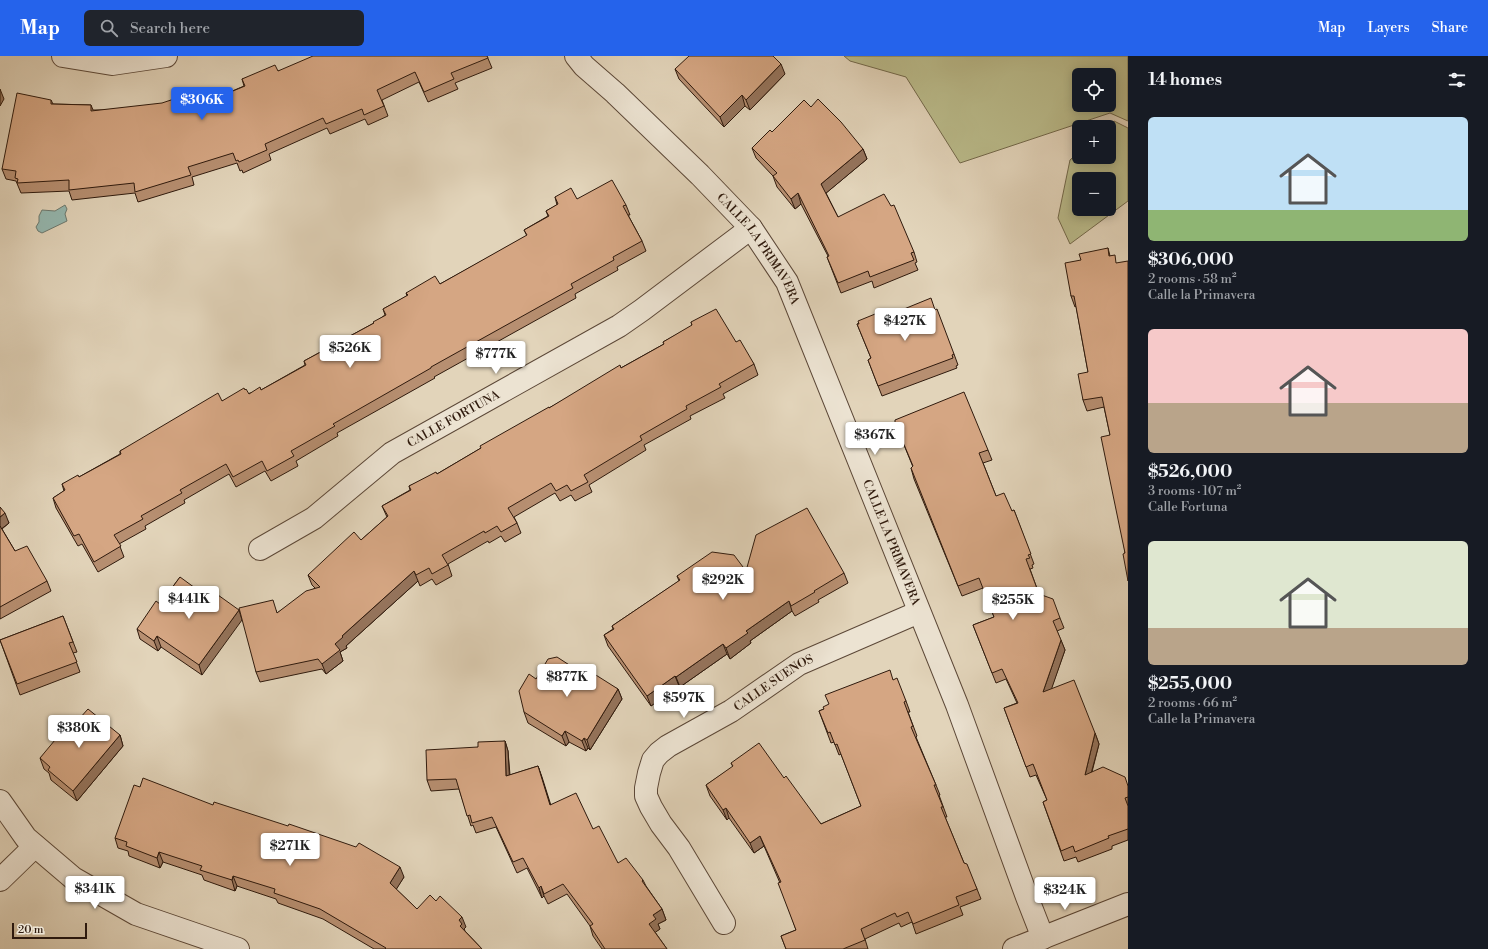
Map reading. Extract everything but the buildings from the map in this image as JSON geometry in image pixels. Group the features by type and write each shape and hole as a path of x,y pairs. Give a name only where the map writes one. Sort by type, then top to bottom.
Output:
{"street":[{"path":"63,56 112,64 166,56"},
{"name":"CALLE LA PRIMAVERA","path":"576,56 584,66 615,93 700,175 751,228 787,282 957,705 1043,938"},
{"name":"CALLE FORTUNA","path":"260,549 314,518 392,453 625,322 751,228"},
{"name":"CALLE SUENOS","path":"724,923 679,848 661,824 646,796 649,773 654,760 659,753 668,746 731,711 799,664 919,612"},
{"path":"0,801 26,838 73,878 136,914 238,949"},
{"path":"0,880 35,846"},
{"path":"1014,949 1128,904"}],"green space":[{"path":"844,56 1128,56 1128,121 1110,113 1089,120 1072,120 1072,126 960,163 906,77 850,61"},
{"path":"1116,122 1128,128 1128,201 1116,210 1116,172 1072,172 1072,216 1108,216 1070,244 1058,218 1070,160 1072,158 1072,164 1116,164"}],"water":[{"path":"65,205 67,209 65,214 67,221 42,233 38,231 36,227 42,210 55,211"}]}
